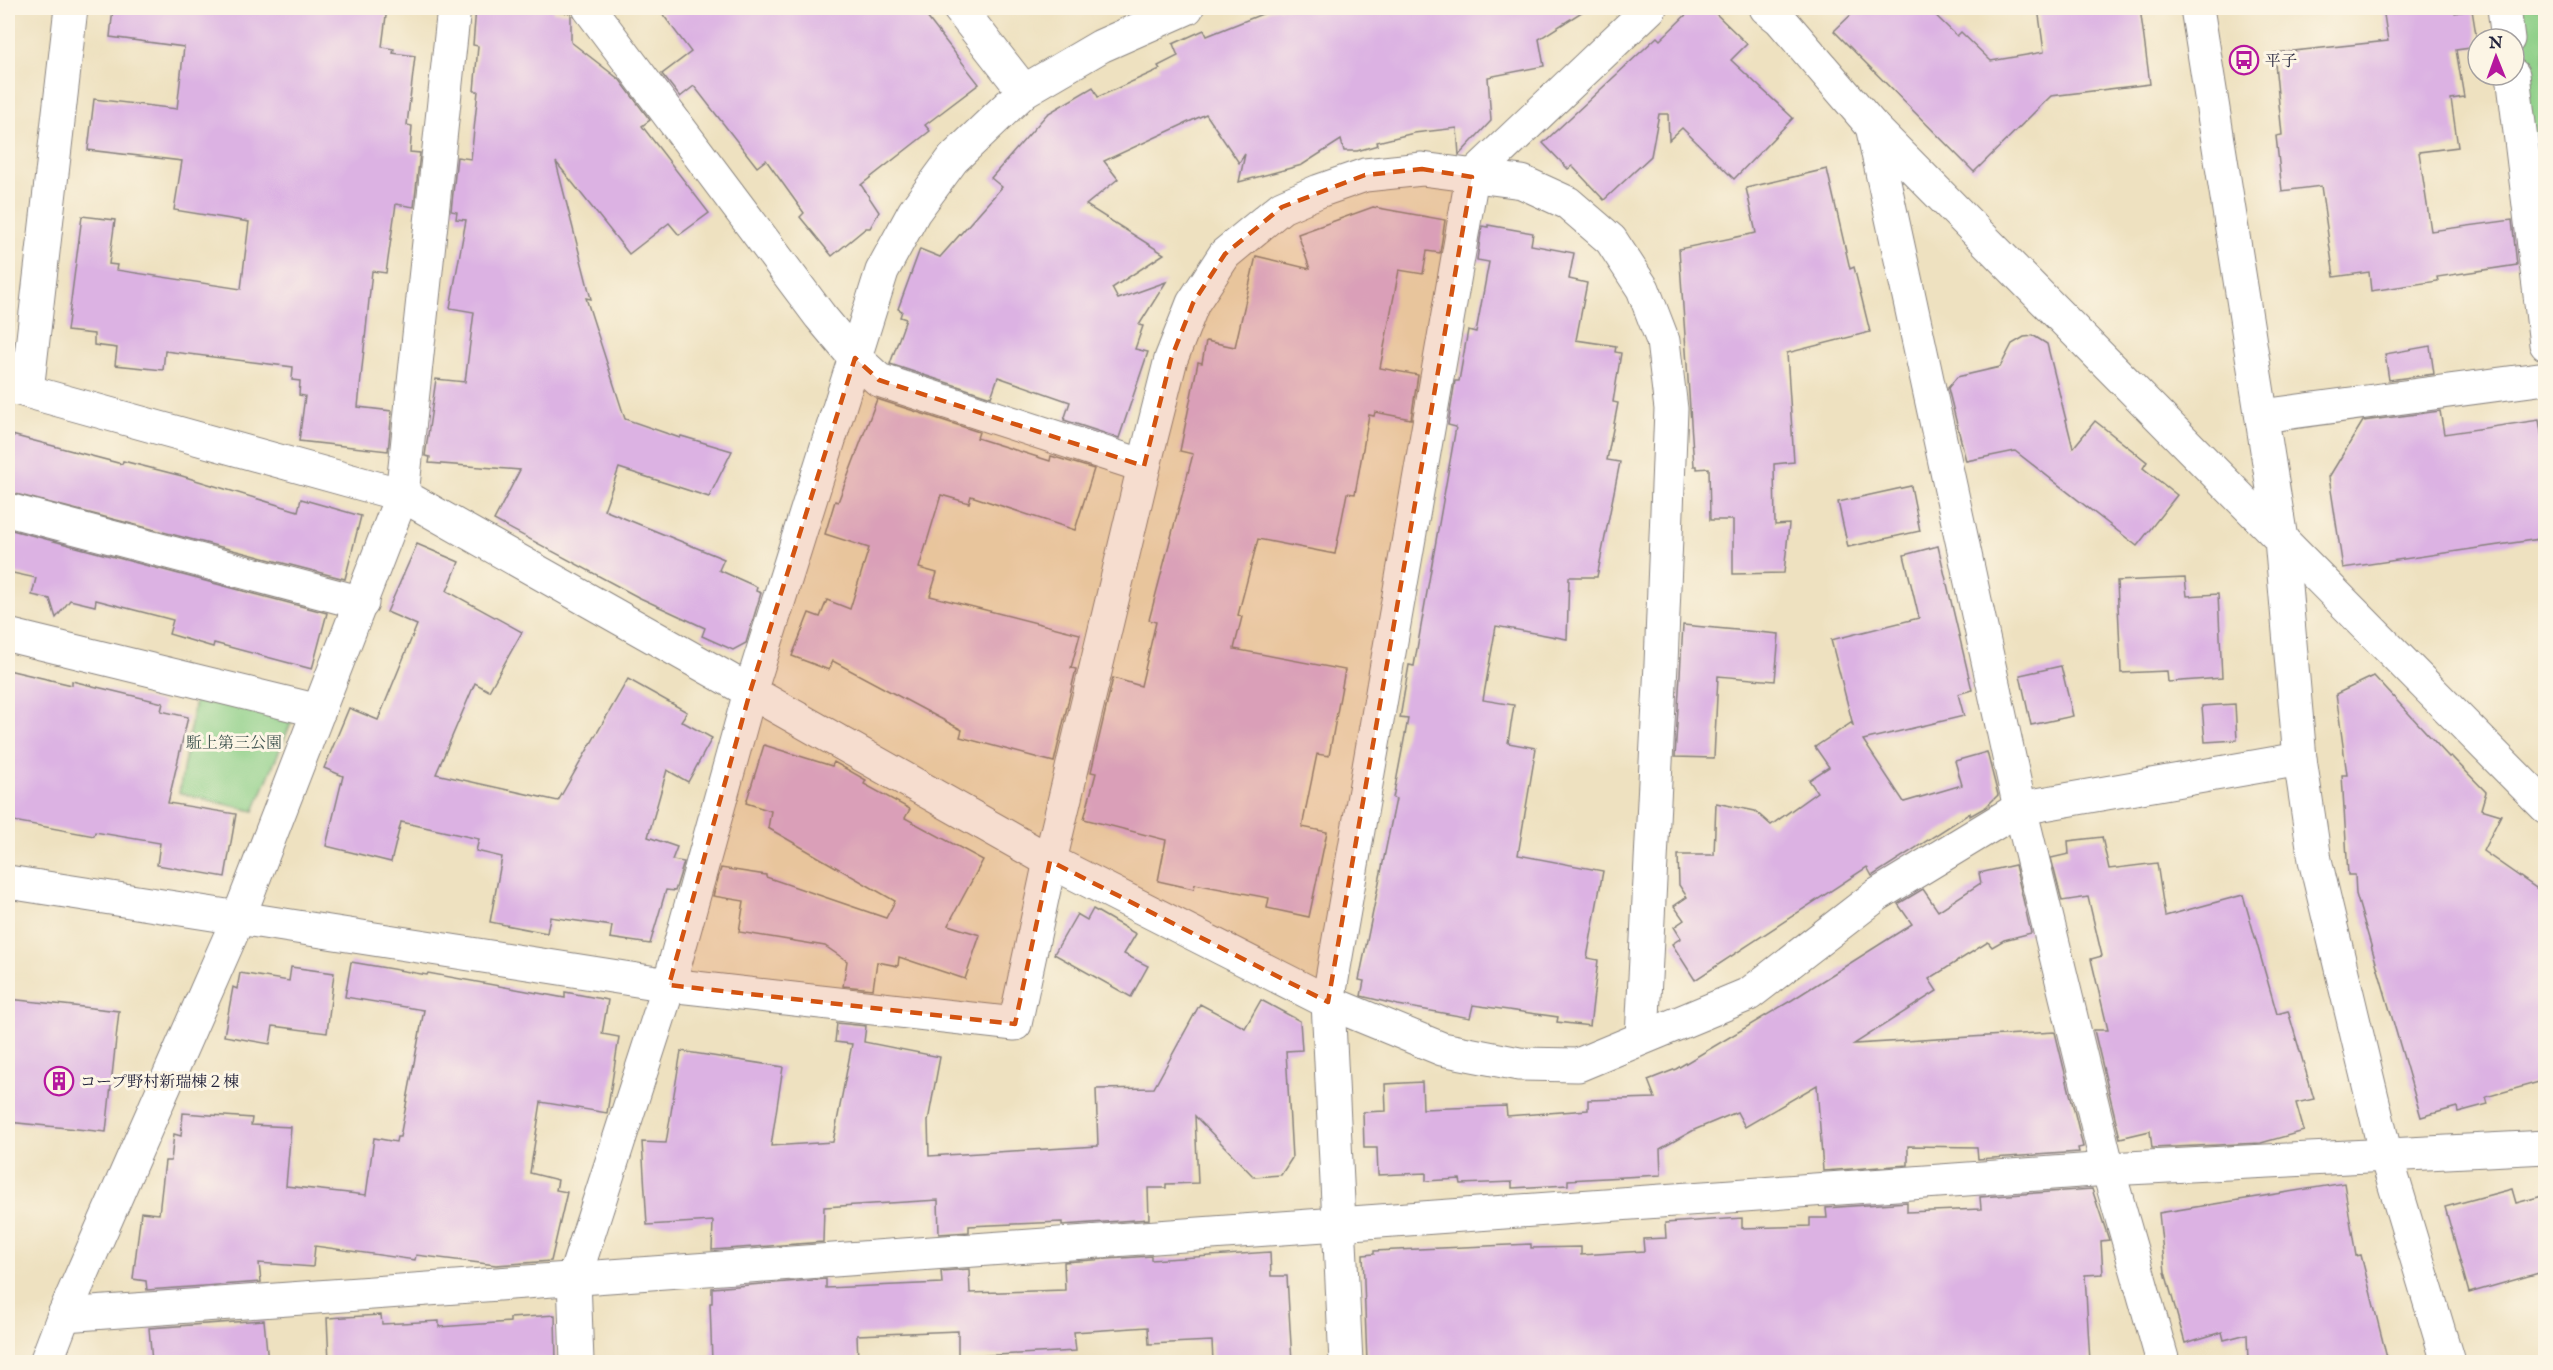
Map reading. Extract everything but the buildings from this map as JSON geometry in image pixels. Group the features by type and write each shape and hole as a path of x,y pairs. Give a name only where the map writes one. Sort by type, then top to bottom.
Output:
{"street":[{"path":"71,8 17,389 402,495 1050,861 1328,1002 1442,1049 1519,1064 1578,1065 1749,994 1877,895 2020,808 2300,759"},
{"path":"46,1362 64,1315 238,919 402,495 453,8"},
{"path":"590,8 820,316 855,358 879,380 1144,466"},
{"path":"959,8 1023,91"},
{"path":"577,1362 574,1279 669,985 750,692 882,271 914,212 953,159 1023,91 1101,46 1187,8"},
{"path":"1346,1362 1328,1002 1472,177 1650,8"},
{"path":"2197,8 2282,538 2300,759 2315,860 2386,1156 2448,1362"},
{"path":"2504,8 2506,27"},
{"path":"1780,11 1872,126 2546,807"},
{"path":"2514,87 2546,344"},
{"path":"1872,126 2020,808 2108,1169 2163,1362"},
{"path":"8,882 669,985 1016,1024 1050,861 1144,466 1171,359 1193,303 1225,254 1282,207 1365,175 1422,169 1522,182 1568,203 1611,240 1643,289 1663,341 1671,409 1642,1037"},
{"path":"2262,416 2546,378"},
{"path":"8,510 362,603"},
{"path":"8,635 319,711"},
{"path":"64,1315 2108,1169 2546,1147"}],"highlighted area":[{"path":"1422,169 1472,177 1328,1002 1050,861 1015,1024 669,985 750,692 855,358 879,380 1144,466 1171,359 1193,303 1225,254 1282,207 1365,175"}],"green space":[{"path":"2506,8 2545,8 2545,310 2516,87 2526,87 2526,27 2511,27"},
{"name":"駈上第三公園","path":"198,683 299,704 254,811 179,793"}],"place":[{"name":"平子","path":"2244,60"},
{"name":"コープ野村新瑞棟２棟","path":"59,1081"}]}
